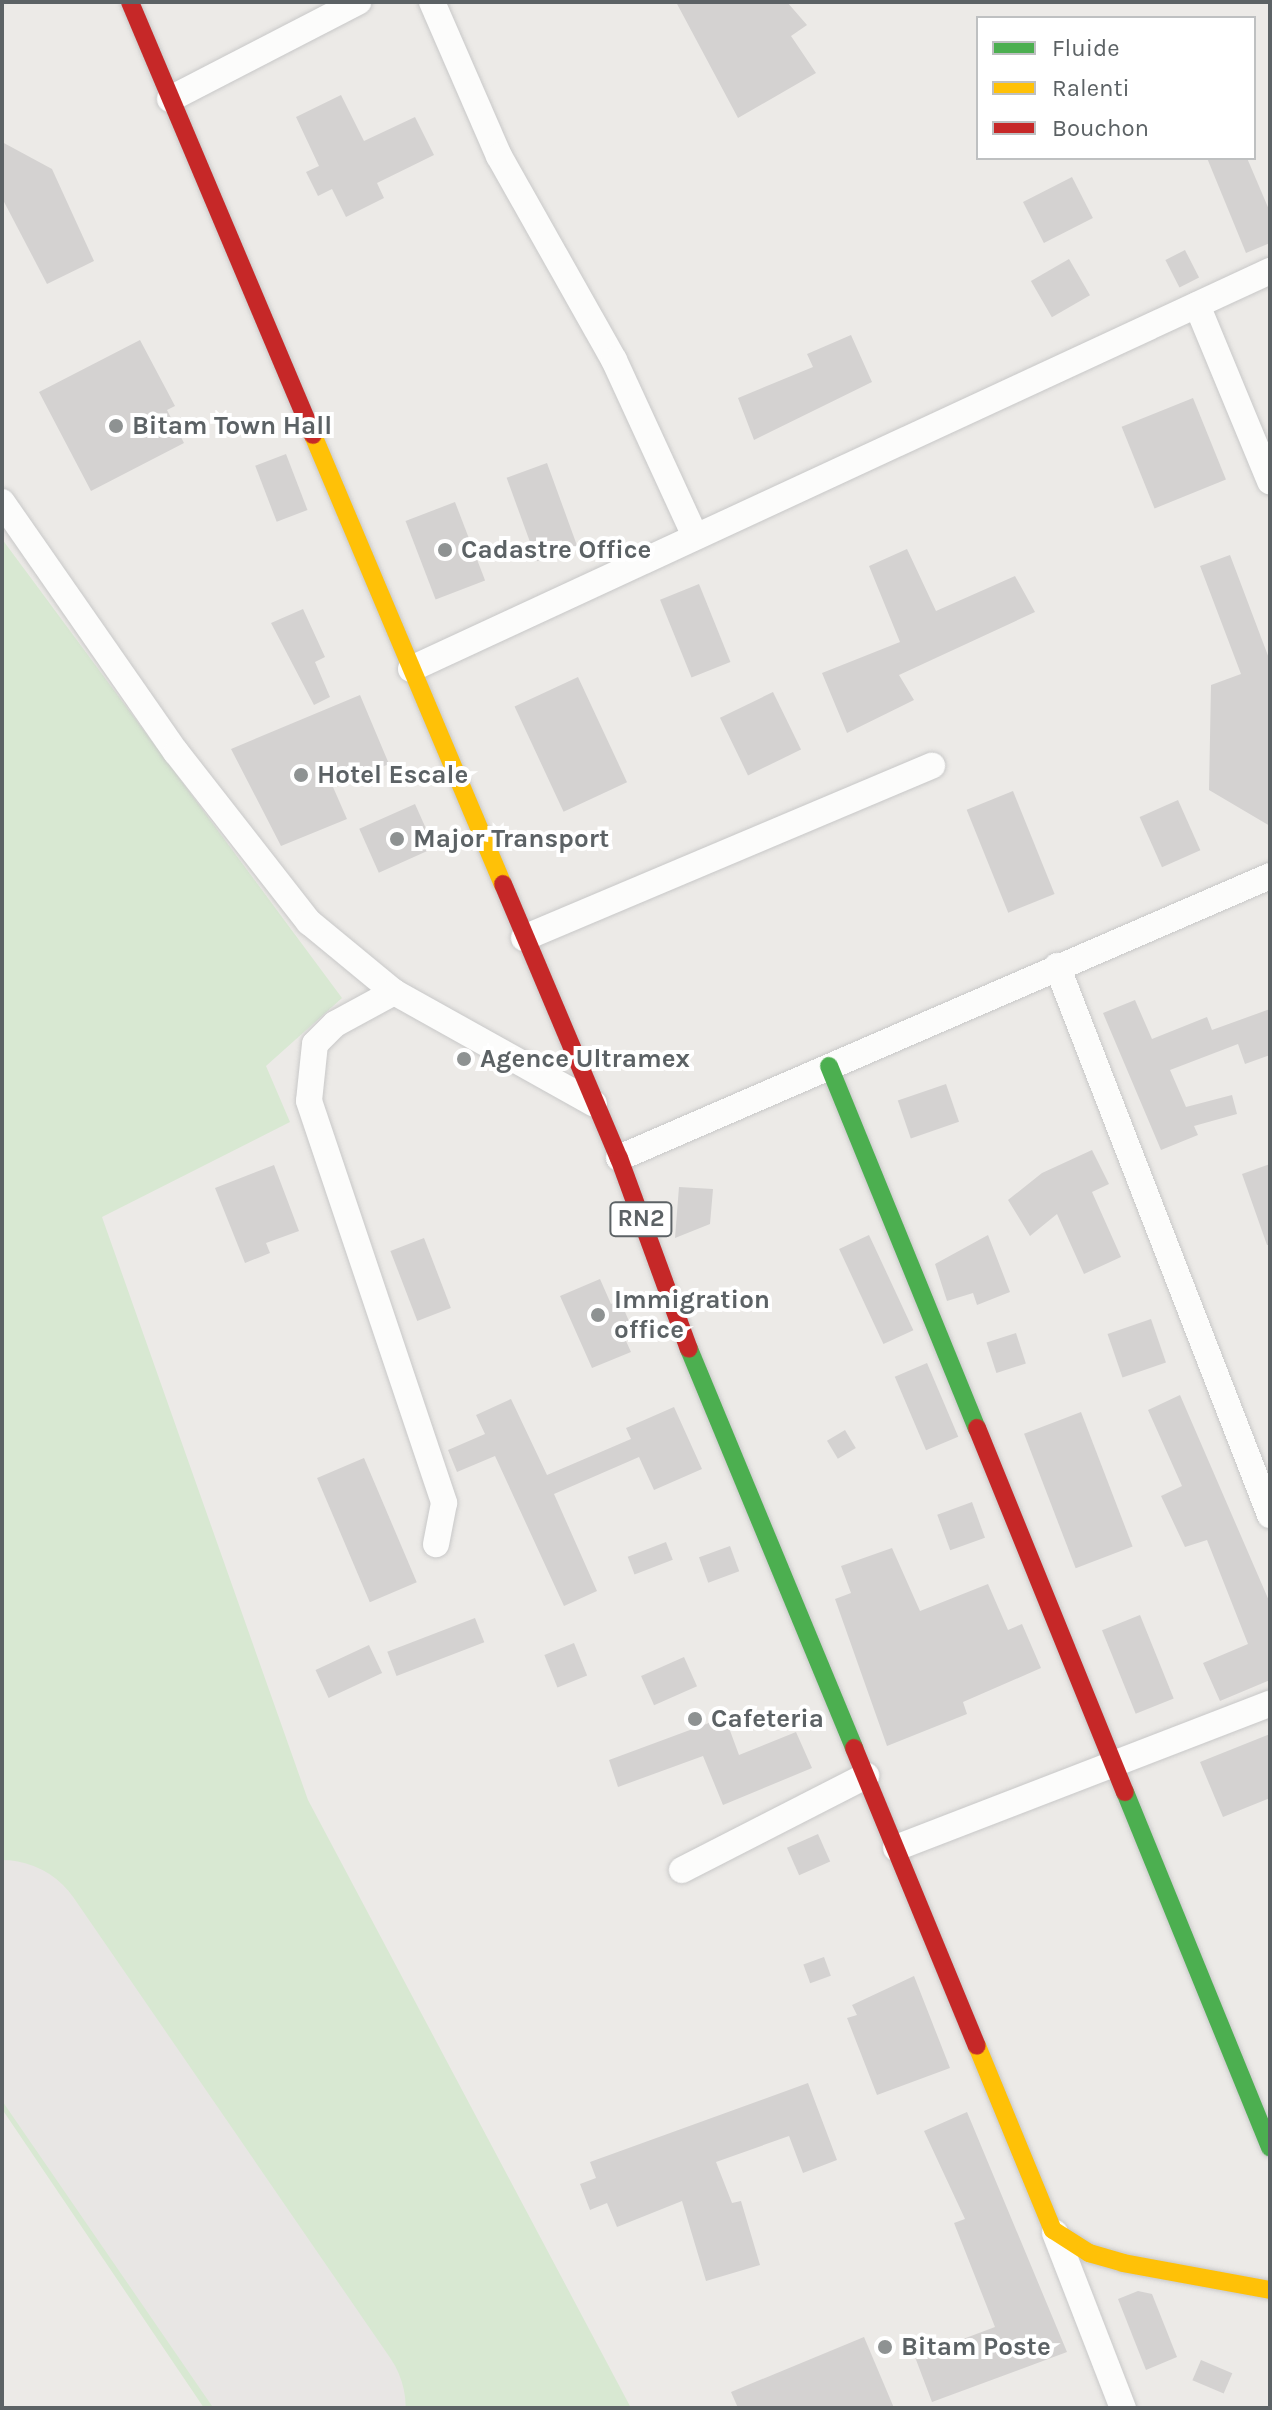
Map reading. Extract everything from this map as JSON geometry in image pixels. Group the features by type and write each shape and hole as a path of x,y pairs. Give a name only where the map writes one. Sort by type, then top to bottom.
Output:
{"main road":[{"name":"RN2","path":"130,2 619,1158 683,1334 1053,2230"},
{"path":"829,1066 1270,2148"},
{"path":"1053,2230 1089,2253 1123,2263 1270,2290"}],"street":[{"path":"170,99 358,2"},
{"path":"432,2 499,156 614,360 694,534"},
{"path":"411,669 694,534 1270,271"},
{"path":"1197,305 1270,481"},
{"path":"2,502 176,752 309,922 394,992 594,1104"},
{"path":"524,938 932,766"},
{"path":"619,1158 1270,876"},
{"path":"1057,966 1270,1515"},
{"path":"394,992 335,1024 315,1044 309,1101 444,1503 436,1544"},
{"path":"896,1848 1113,1768 1270,1704"},
{"path":"682,1870 866,1776"},
{"path":"1053,2230 1123,2408"}],"green space":[{"path":"2,539 342,998 266,1066 290,1122 102,1217 308,1800 631,2408 204,2408 2,2109"}],"building":[{"path":"676,2 787,2 807,25 791,36 816,73 738,118"},
{"path":"341,95 364,141 415,117 434,155 377,183 384,198 346,217 332,189 318,196 306,172 319,166 296,117"},
{"path":"2,142 52,169 94,261 47,284 2,198"},
{"path":"1208,160 1248,160 1270,212 1270,243 1246,253"},
{"path":"1072,177 1093,218 1044,243 1023,202"},
{"path":"1185,250 1199,278 1179,288 1165,260"},
{"path":"1069,259 1090,295 1052,317 1031,281"},
{"path":"851,335 872,382 754,440 738,398 813,367 807,354"},
{"name":"Bitam Town Hall","path":"140,340 175,406 167,410 184,443 91,491 39,392"},
{"path":"1193,398 1226,480 1155,508 1122,427"},
{"path":"286,454 308,510 277,522 255,466"},
{"path":"547,463 577,547 537,561 507,478"},
{"name":"Cadastre Office","path":"455,502 485,580 436,599 406,521"},
{"path":"907,549 936,611 1015,576 1035,612 899,675 914,700 847,733 822,673 900,642 869,566"},
{"path":"1230,555 1270,661 1270,826 1209,790 1211,685 1241,674 1200,566"},
{"path":"699,584 730,662 692,678 660,600"},
{"path":"303,609 325,657 315,662 330,697 314,705 271,623"},
{"path":"578,677 627,782 564,812 515,707"},
{"path":"773,692 801,750 748,775 720,718"},
{"name":"Hotel Escale","path":"360,695 389,764 333,787 347,819 281,846 231,749"},
{"path":"1013,791 1055,894 1008,913 967,810"},
{"path":"1178,800 1200,850 1162,867 1140,817"},
{"name":"Major Transport","path":"415,804 435,848 379,873 359,829"},
{"path":"1135,1000 1152,1039 1207,1017 1212,1030 1270,1009 1270,1055 1245,1064 1238,1044 1170,1070 1186,1107 1232,1095 1237,1114 1194,1126 1198,1135 1161,1150 1103,1013"},
{"path":"946,1084 959,1122 911,1138 898,1101"},
{"path":"1092,1150 1109,1184 1092,1192 1121,1257 1084,1274 1057,1214 1030,1236 1008,1200 1042,1173"},
{"path":"1270,1164 1270,1245 1267,1245 1242,1174"},
{"path":"274,1165 299,1231 266,1243 270,1253 245,1263 215,1188"},
{"path":"679,1187 713,1189 710,1224 675,1238"},
{"path":"869,1235 913,1330 883,1344 839,1249"},
{"path":"988,1235 1010,1292 977,1305 973,1293 947,1301 935,1264"},
{"path":"424,1238 451,1308 417,1321 390,1251"},
{"name":"Immigration office","path":"600,1279 611,1304 620,1300 631,1326 621,1330 631,1352 592,1368 560,1296"},
{"path":"1151,1319 1166,1362 1122,1377 1108,1334"},
{"path":"1016,1333 1026,1363 996,1373 987,1343"},
{"path":"927,1363 958,1437 926,1450 895,1377"},
{"path":"1180,1395 1270,1603 1270,1680 1220,1701 1203,1663 1248,1644 1207,1540 1185,1547 1161,1496 1182,1486 1148,1410"},
{"path":"511,1399 547,1475 631,1439 626,1428 674,1407 702,1469 654,1490 639,1457 554,1494 597,1591 564,1606 495,1456 457,1472 448,1450 485,1434 476,1415"},
{"path":"1081,1412 1133,1546 1076,1568 1024,1434"},
{"path":"845,1430 856,1448 838,1459 827,1441"},
{"path":"364,1458 417,1582 370,1602 317,1478"},
{"path":"972,1502 985,1538 950,1550 937,1515"},
{"path":"666,1542 673,1560 635,1574 628,1557"},
{"path":"730,1546 739,1571 708,1583 699,1557"},
{"path":"892,1548 920,1611 988,1584 1008,1630 1022,1624 1041,1668 963,1702 967,1714 887,1746 835,1599 851,1593 841,1566"},
{"path":"1140,1615 1174,1698 1136,1714 1102,1630"},
{"path":"475,1618 484,1642 397,1676 387,1652"},
{"path":"574,1643 587,1675 557,1687 544,1655"},
{"path":"369,1645 382,1673 329,1698 316,1670"},
{"path":"684,1657 697,1686 654,1705 641,1676"},
{"path":"725,1717 739,1755 796,1732 812,1768 723,1805 703,1756 618,1787 609,1760"},
{"path":"1270,1734 1270,1798 1223,1817 1200,1762"},
{"path":"818,1834 830,1861 799,1875 787,1848"},
{"path":"824,1957 831,1976 810,1983 803,1965"},
{"path":"914,1976 950,2068 877,2095 847,2018 857,2015 852,2005"},
{"path":"808,2083 837,2160 803,2173 789,2136 716,2162 732,2203 741,2201 760,2265 706,2281 682,2201 617,2227 607,2203 590,2210 580,2184 596,2178 590,2162"},
{"path":"967,2112 1067,2352 932,2402 915,2357 995,2327 954,2223 965,2219 924,2131"},
{"path":"1138,2291 1152,2294 1177,2357 1146,2370 1118,2299"},
{"path":"864,2337 894,2408 738,2408 731,2392"},
{"path":"1201,2360 1232,2373 1224,2394 1192,2380"}],"runway":[{"path":"2,1947 319,2408"}],"traffic: fast":[{"path":"829,1066 977,1428"},
{"path":"689,1349 854,1748"},
{"path":"1125,1792 1270,2148"}],"traffic: slow":[{"path":"313,435 503,884"},
{"path":"977,2046 1053,2230 1089,2253 1123,2263 1270,2290"}],"traffic: jam":[{"path":"130,2 313,435"},
{"path":"503,884 619,1158 689,1349"},
{"path":"977,1428 1125,1792"},
{"path":"854,1748 977,2046"}],"place":[{"name":"Bitam Town Hall","path":"116,426"},
{"name":"Cadastre Office","path":"445,550"},
{"name":"Hotel Escale","path":"301,775"},
{"name":"Major Transport","path":"397,839"},
{"name":"Agence Ultramex","path":"464,1059"},
{"name":"Immigration office","path":"598,1315"},
{"name":"Cafeteria","path":"695,1719"},
{"name":"Bitam Poste","path":"885,2347"}]}
